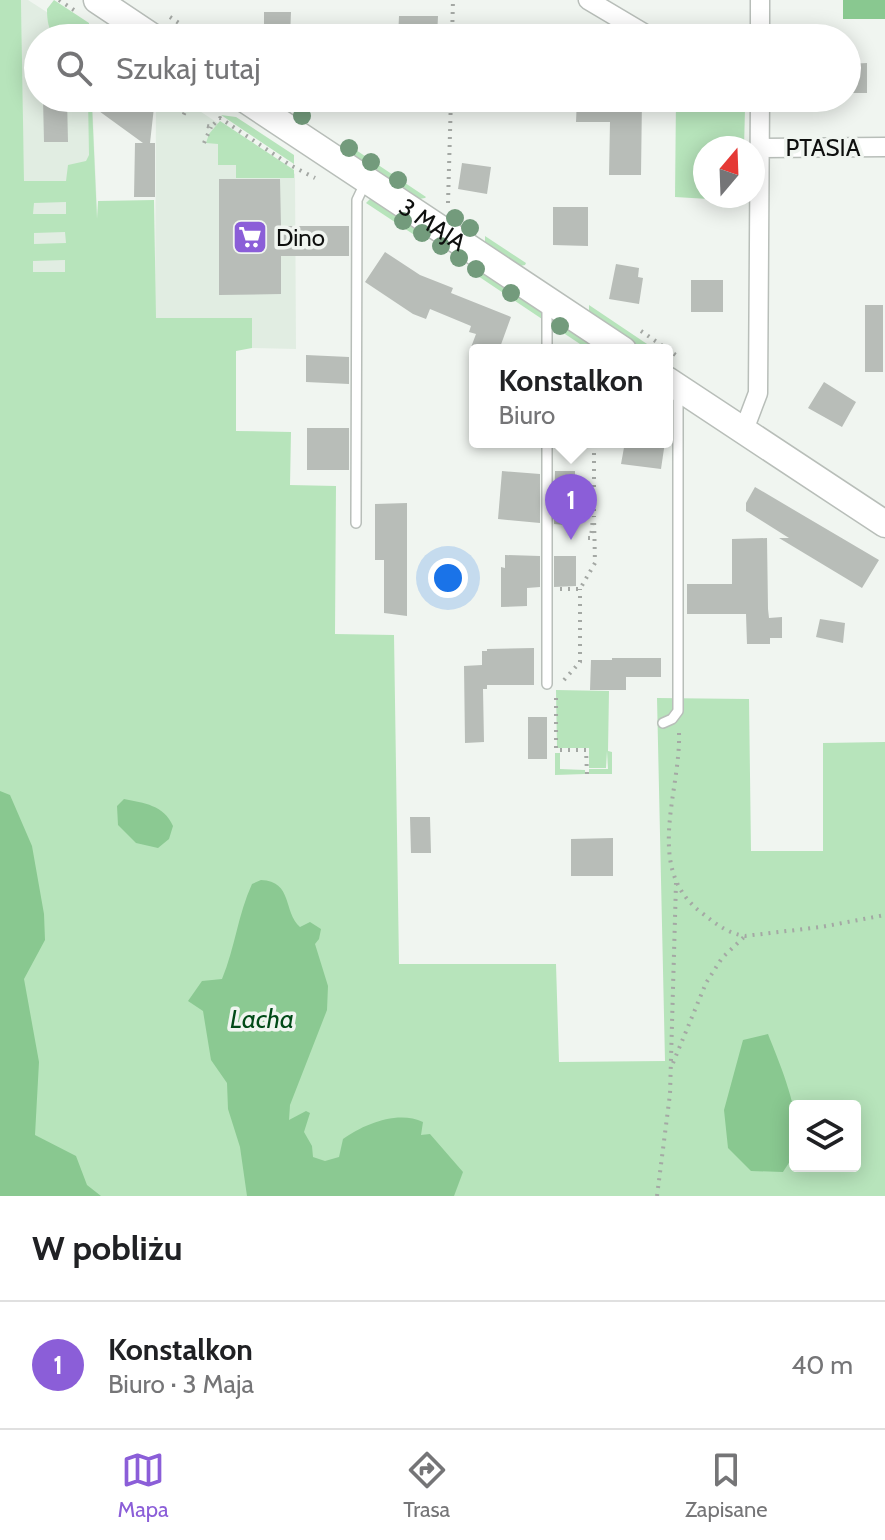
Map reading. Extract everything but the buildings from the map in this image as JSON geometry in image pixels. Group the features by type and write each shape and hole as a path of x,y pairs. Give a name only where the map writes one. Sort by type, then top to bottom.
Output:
{"street":[{"path":"97,0 133,24"},
{"path":"588,0 628,24"},
{"path":"760,0 760,24"},
{"name":"3 MAJA","path":"264,112 614,344"},
{"path":"758,112 760,136"},
{"name":"PTASIA","path":"765,148 885,147"},
{"path":"744,430 758,393 760,208"},
{"path":"673,384 885,524"}],"lane":[{"path":"356,523 357,200 366,181"},
{"path":"547,300 547,344"},
{"path":"663,723 672,719 678,711 673,384"},
{"path":"547,448 547,684"}],"path":[{"path":"452,24 453,0"},
{"path":"185,112 183,116 187,118"},
{"path":"448,203 451,112"},
{"path":"204,143 211,127"},
{"path":"587,774 586,750 556,750 556,689 580,662 578,589 595,563 594,448"},
{"path":"574,515 574,511 594,513"},
{"path":"588,538 591,538 594,513"},
{"path":"678,711 680,754 668,834 676,881 693,907 719,927 745,936 885,915"},
{"path":"657,1196 670,1069 676,881"},
{"path":"670,1069 706,983 722,958 745,936"}],"shaded area":[{"path":"0,0 21,0 24,181 66,181 68,165 86,161 89,155 88,112 92,112 97,219 98,201 154,200 156,318 252,318 252,348 236,351 236,431 291,432 290,485 336,486 335,634 394,635 399,964 556,964 559,1062 665,1061 657,698 749,699 751,851 823,851 823,743 885,742 885,1196 0,1196","holes":["66,202 66,214 33,214 34,203","65,232 66,243 34,244 34,233","65,260 65,272 33,272 33,261"]},
{"path":"21,0 28,0 65,24 24,24 24,112 93,112 100,274 25,276"},
{"path":"54,0 89,24 49,24 47,9"},
{"path":"843,0 885,0 885,19 843,19"},
{"path":"156,112 201,112 295,174 296,349 252,348 251,318 155,318"},
{"path":"676,112 745,112 744,136 693,136 693,198 675,197"},
{"path":"221,115 236,117 294,155 294,164"},
{"path":"220,121 294,170 294,178 236,178 236,165 218,165 218,144 206,143"},
{"path":"347,144 426,197 419,199 347,151"},
{"path":"370,199 426,233 425,242 366,203"},
{"path":"485,236 525,265 520,266 485,243"},
{"path":"475,266 542,311 542,319 472,272"},
{"path":"589,305 647,344 636,344 589,312"},
{"path":"560,323 593,344 580,344 556,328"},
{"path":"556,690 609,691 608,751 612,752 612,774 589,774 589,769 608,769 607,751 606,768 589,768 589,748 557,748"},
{"path":"555,753 560,753 560,769 585,770 585,774 555,775"},
{"path":"0,791 10,795 32,846 44,914 45,940 24,979 39,1062 35,1135 76,1156 87,1185 101,1196 0,1196"},
{"path":"768,1034 789,1091 789,1162 783,1172 751,1171 728,1148 724,1110 743,1040"}],"water":[{"path":"124,799 153,806 164,813 173,826 169,839 158,848 136,843 118,825 117,806"},
{"name":"Lacha","path":"261,880 271,882 283,891 300,927 310,922 321,929 315,944 328,986 327,1010 290,1105 289,1120 306,1111 310,1113 304,1132 312,1146 313,1157 325,1161 339,1157 343,1139 371,1124 403,1117 423,1122 421,1135 430,1134 463,1172 454,1196 247,1196 240,1147 228,1109 227,1083 211,1060 203,1011 188,1001 202,981 222,979 247,895 252,884"}],"place":[{"name":"Dino","path":"250,237"},
{"name":"Konstalkon","path":"571,540"}]}
